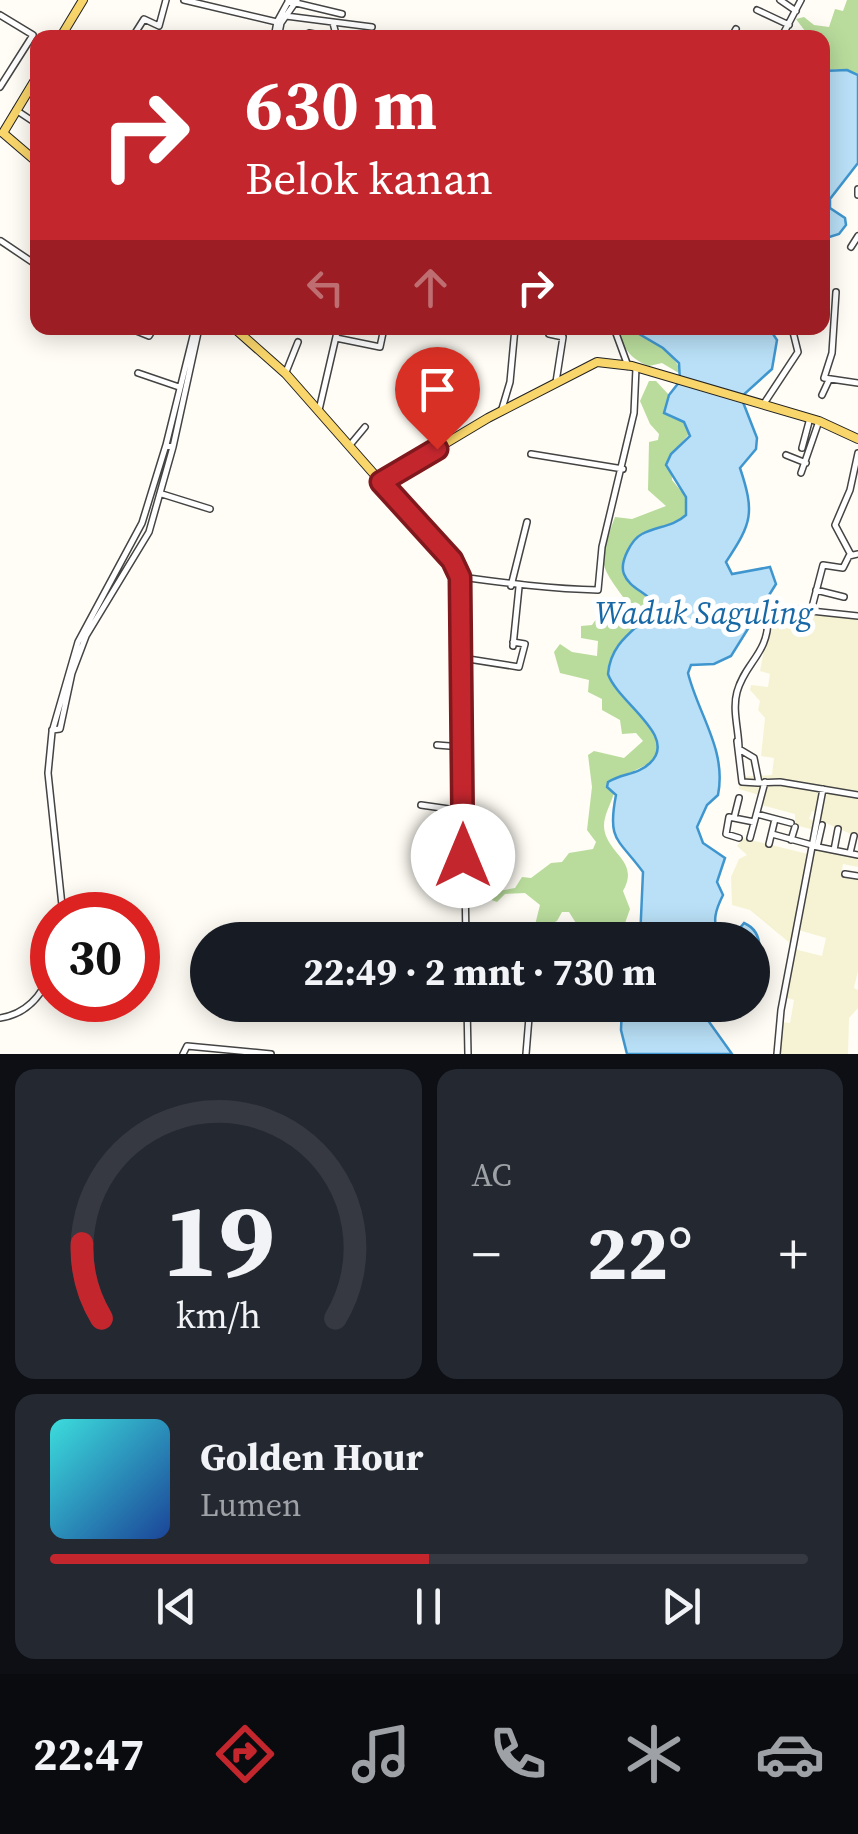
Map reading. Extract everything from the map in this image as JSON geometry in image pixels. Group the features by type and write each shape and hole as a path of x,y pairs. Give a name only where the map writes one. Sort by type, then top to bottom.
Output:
{"main road":[{"path":"65,30 84,0"},
{"path":"30,88 1,133 30,156"},
{"path":"242,335 286,374 381,482 597,362 632,367 857,435"}],"street":[{"path":"137,30 144,19 158,26 166,0"},
{"path":"184,0 279,23"},
{"path":"780,0 796,11"},
{"path":"785,30 802,0"},
{"path":"279,23 292,1"},
{"path":"278,30 292,1"},
{"path":"292,1 342,14"},
{"path":"757,10 788,24"},
{"path":"321,22 322,11"},
{"path":"0,15 30,34"},
{"path":"286,16 372,28"},
{"path":"334,24 336,30"},
{"path":"0,87 30,38"},
{"path":"16,110 30,119"},
{"path":"851,247 858,236"},
{"path":"1,241 30,261"},
{"path":"836,292 832,353 824,378 858,383"},
{"path":"179,405 179,387 195,335"},
{"path":"55,730 86,636 149,532 162,494 169,446 195,335"},
{"path":"319,410 337,335"},
{"path":"336,338 380,347 383,335"},
{"path":"501,412 510,382 514,335"},
{"path":"552,335 563,338 556,382"},
{"path":"460,577 515,586 598,590 602,547 634,413 632,367 617,335"},
{"path":"763,405 798,352 794,335"},
{"path":"286,374 298,342"},
{"path":"138,374 179,387"},
{"path":"822,395 829,380"},
{"path":"426,406 442,412 437,449"},
{"path":"802,448 814,419"},
{"path":"800,473 806,462 814,419"},
{"path":"350,446 365,427"},
{"path":"61,892 48,773 55,730 78,642 142,523 169,446"},
{"path":"811,611 823,565 842,568 854,554 841,542 836,525 850,490 858,453"},
{"path":"530,454 622,469"},
{"path":"786,455 806,462"},
{"path":"381,482 452,560 460,577 466,922"},
{"path":"162,494 210,509"},
{"path":"462,658 519,667 526,644 513,644 515,586 527,522"},
{"path":"816,590 844,597"},
{"path":"750,838 762,782 755,760 740,751 736,696 765,644 768,617 780,608 858,616"},
{"path":"739,739 735,746 742,782 858,795"},
{"path":"437,745 462,747"},
{"path":"777,1054 787,976 822,789"},
{"path":"734,818 739,798"},
{"path":"421,805 464,812"},
{"path":"757,814 793,825 791,840"},
{"path":"739,838 726,834 729,817 754,822"},
{"path":"769,844 775,819"},
{"path":"814,846 822,825"},
{"path":"834,850 838,828"},
{"path":"772,834 854,854 854,836"},
{"path":"846,874 858,876"},
{"path":"0,1018 30,1005"},
{"path":"467,1022 468,1054"},
{"path":"526,1054 529,1022"},
{"path":"183,1054 184,1047 191,1046 271,1054"}],"shaded area":[{"path":"779,610 858,618 858,837 821,821 822,813 812,811 809,819 816,821 814,830 795,825 795,814 761,805 759,795 739,789 740,777 772,775 774,758 761,756 765,718 758,710 760,701 750,690 751,685 768,687 770,674 760,671 770,619"},
{"path":"743,838 812,855 814,849 858,857 858,867 843,864 841,875 858,879 858,971 854,988 858,990 858,1008 849,1018 848,1054 779,1054 782,1022 790,1023 794,1000 784,997 794,949 822,956 826,938 795,929 791,944 770,927 770,922 732,905 731,877 739,859 747,855 737,846"}],"green space":[{"path":"847,0 858,0 858,75 830,70 830,30 804,30 796,19 804,17 814,25 829,27 835,9 843,11"},
{"path":"621,335 643,335 673,358 682,375 662,363 649,366 625,347"},
{"path":"649,381 656,381 669,395 665,409 670,417 684,422 690,433 671,454 672,480 686,497 687,512 680,521 634,544 623,572 656,608 622,642 608,674 656,738 652,762 607,784 614,793 604,828 608,841 626,866 623,891 630,909 625,922 575,922 569,912 562,912 555,922 536,922 540,905 525,893 505,894 497,902 489,899 499,891 515,888 522,877 531,878 551,863 562,862 569,853 593,849 596,842 587,830 592,787 588,755 594,751 624,758 643,741 636,733 622,734 620,720 602,710 602,699 588,692 589,680 560,673 554,652 560,644 572,652 597,656 598,641 581,638 581,626 592,625 601,612 625,611 629,605 604,564 605,546 615,517 632,519 666,506 648,490 649,442 658,440 659,434 640,401"}],"water":[{"path":"847,70 858,75 858,163 830,199 830,71"},
{"path":"830,208 845,218 846,225 839,234 830,237"},
{"name":"Waduk Saguling","path":"641,335 774,335 777,340 772,369 741,397 757,438 756,449 740,468 748,496 748,517 726,562 732,574 770,567 776,584 731,656 714,664 691,665 688,673 719,763 718,795 707,805 697,827 703,843 725,858 717,882 723,895 715,922 641,922 643,872 614,831 616,795 607,787 608,782 650,763 657,753 657,742 608,674 619,644 656,608 624,574 627,551 638,537 686,515 686,497 666,465 671,454 690,436 684,422 664,413 669,395 680,381 679,363"},
{"path":"621,1022 709,1022 732,1054 627,1054"}],"route":[{"path":"437,449 381,482 452,560 460,577 463,856"}]}
